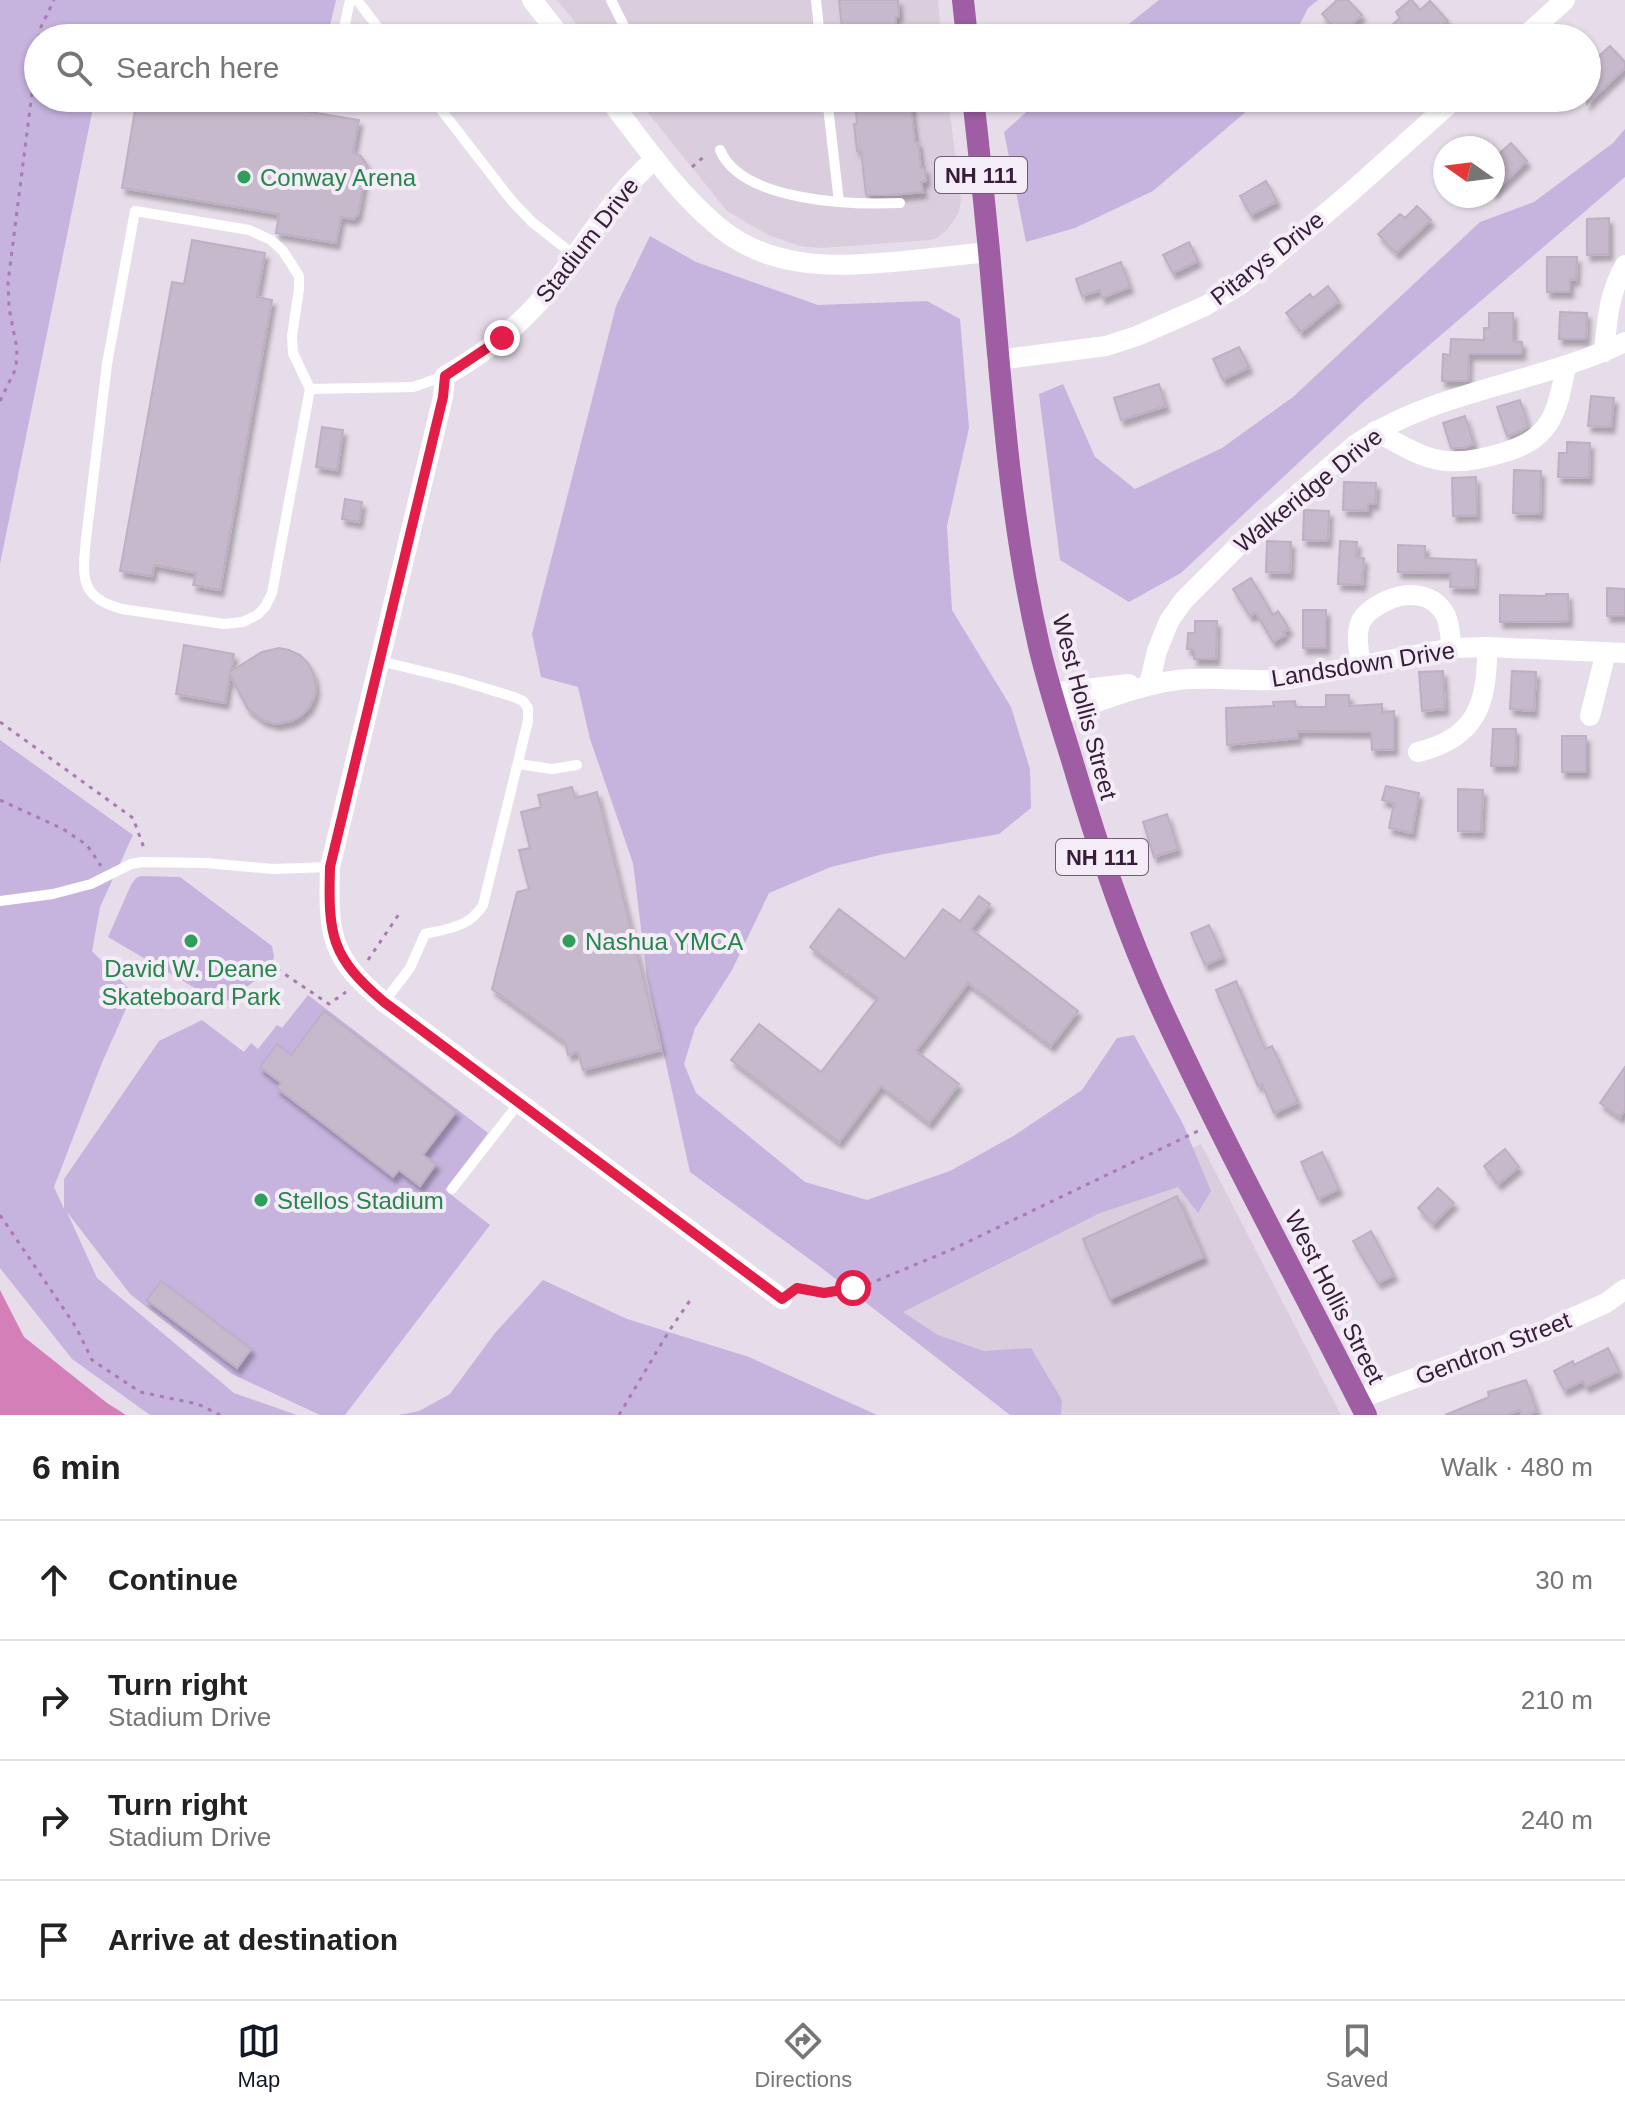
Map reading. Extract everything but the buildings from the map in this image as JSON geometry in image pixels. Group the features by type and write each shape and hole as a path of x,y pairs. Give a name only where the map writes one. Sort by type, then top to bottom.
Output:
{"main road":[{"path":"963,0 966,24"},
{"name":"West Hollis Street","path":"974,112 1011,479 1025,578 1051,693 1109,878 1159,1002 1362,1411"}],"street":[{"path":"532,0 551,24"},
{"path":"1538,24 1565,0"},
{"path":"619,112 699,208 724,232 754,248 813,265 854,266 989,252"},
{"name":"Pitarys Drive","path":"997,360 1106,346 1205,306 1240,285 1272,259 1440,112"},
{"name":"Stadium Drive","path":"445,376 479,356 520,322 549,291 621,192 655,159"},
{"path":"1604,352 1610,301 1625,265"},
{"name":"Walkeridge Drive","path":"1149,685 1157,651 1169,621 1184,600 1240,544 1375,431 1421,410 1566,366 1625,342"},
{"path":"1375,431 1409,450 1445,462 1479,460 1518,448 1539,435 1549,422 1566,366"},
{"path":"445,376 443,397 330,867 332,931 337,947 349,969 384,1002 782,1299"},
{"path":"1361,665 1358,639 1362,620 1375,606 1403,595 1426,597 1438,605 1447,618 1452,648"},
{"path":"1418,752 1442,744 1463,730 1471,720 1486,686 1487,647"},
{"name":"Landsdown Drive","path":"1058,715 1149,685 1181,680 1269,681 1452,648 1615,653"},
{"path":"1590,716 1615,653"},
{"name":"Landsdown Drive","path":"1051,693 1124,683 1149,685"},
{"name":"Gendron Street","path":"1362,1411 1606,1303 1625,1289"}],"lane":[{"path":"345,24 350,0"},
{"path":"357,0 375,24"},
{"path":"611,0 623,24"},
{"path":"816,0 819,24"},
{"path":"443,112 511,200 532,222 575,256"},
{"path":"829,112 839,202"},
{"path":"720,150 730,167 755,183 796,195 839,202 900,203"},
{"path":"135,211 249,230 271,240 283,251 299,276 293,353 310,389 272,593 257,615 243,622 224,624 122,609 107,605 93,596 85,585 86,539 107,364 135,211"},
{"path":"310,389 413,387 445,376"},
{"path":"380,661 458,680 523,701 528,708 528,721 483,905 472,919 459,927 425,934 410,968 384,1002"},
{"path":"518,764 552,769 577,765"},
{"path":"0,901 53,894 91,884 131,864 142,862 206,863 273,869 330,867"},
{"path":"452,1189 519,1103"}],"path":[{"path":"42,24 54,0"},
{"path":"0,401 16,368 17,349 9,308 8,282 30,112"},
{"path":"692,167 705,155 720,150"},
{"path":"0,722 133,818 142,848 155,850"},
{"path":"0,800 63,829 87,845 108,876"},
{"path":"364,967 399,914"},
{"path":"277,969 329,1004 346,992"},
{"path":"782,1299 797,1288 824,1293 871,1283 953,1249 1200,1130"},
{"path":"0,1215 76,1327 92,1360 140,1392 198,1404 220,1415"},
{"path":"619,1415 691,1299"}],"shaded area":[{"path":"0,0 336,0 330,24 24,24 24,112 92,112 0,564"},
{"path":"557,0 938,0 940,24 577,24"},
{"path":"1159,0 1318,0 1308,8 1300,24 1129,24"},
{"path":"647,112 950,112 961,200 959,212 947,230 937,238 821,248 800,246 768,235 727,211"},
{"path":"1026,112 1246,112 1153,191 1075,228 1026,242 1004,132"},
{"path":"1625,129 1625,177 1362,403 1181,573 1129,602 1060,560 1039,394 1063,384 1095,457 1135,489 1222,448 1293,397 1480,222 1534,202 1613,143"},
{"path":"650,236 696,262 818,305 927,301 960,319 969,428 947,526 952,610 1011,707 1030,769 1031,808 999,834 884,854 831,867 769,893 732,970 695,1028 684,1064 696,1093 805,1182 867,1200 950,1171 1015,1135 1082,1090 1117,1038 1134,1035 1183,1124 1211,1191 1198,1213 1178,1187 1100,1213 903,1312 938,1335 984,1351 1031,1348 1062,1400 1061,1415 1010,1415 819,1266 690,1172 647,978 633,863 590,739 578,687 541,677 532,634 616,306"},
{"name":"Stellos Stadium","path":"0,740 133,835 100,907 92,951 133,993 101,1065 54,1187 64,1209 64,1179 159,1041 202,1020 244,1052 251,1043 258,1049 277,1025 282,1028 308,995 488,1133 445,1190 490,1225 345,1415 320,1415 232,1374 130,1294 67,1212 97,1278 234,1393 297,1415 150,1415 72,1359 0,1268"},
{"name":"David W. Deane Skateboard Park","path":"141,876 180,877 272,946 274,957 268,974 251,983 234,998 217,1001 108,937 131,885"},
{"path":"1201,1144 1341,1415 1026,1415 872,1303"},
{"path":"543,1280 627,1319 749,1357 877,1415 399,1415 419,1411 450,1394 495,1333"},
{"path":"0,1290 24,1337 126,1415 0,1415"}],"place":[{"name":"Conway Arena","path":"244,177"},
{"name":"David W. Deane Skateboard Park","path":"191,941"},
{"name":"Nashua YMCA","path":"569,941"},
{"name":"Stellos Stadium","path":"261,1200"}],"route":[{"path":"502,338 445,376 443,397 330,867 332,931 337,947 349,969 384,1002 782,1299 797,1288 824,1293 853,1288"}]}
